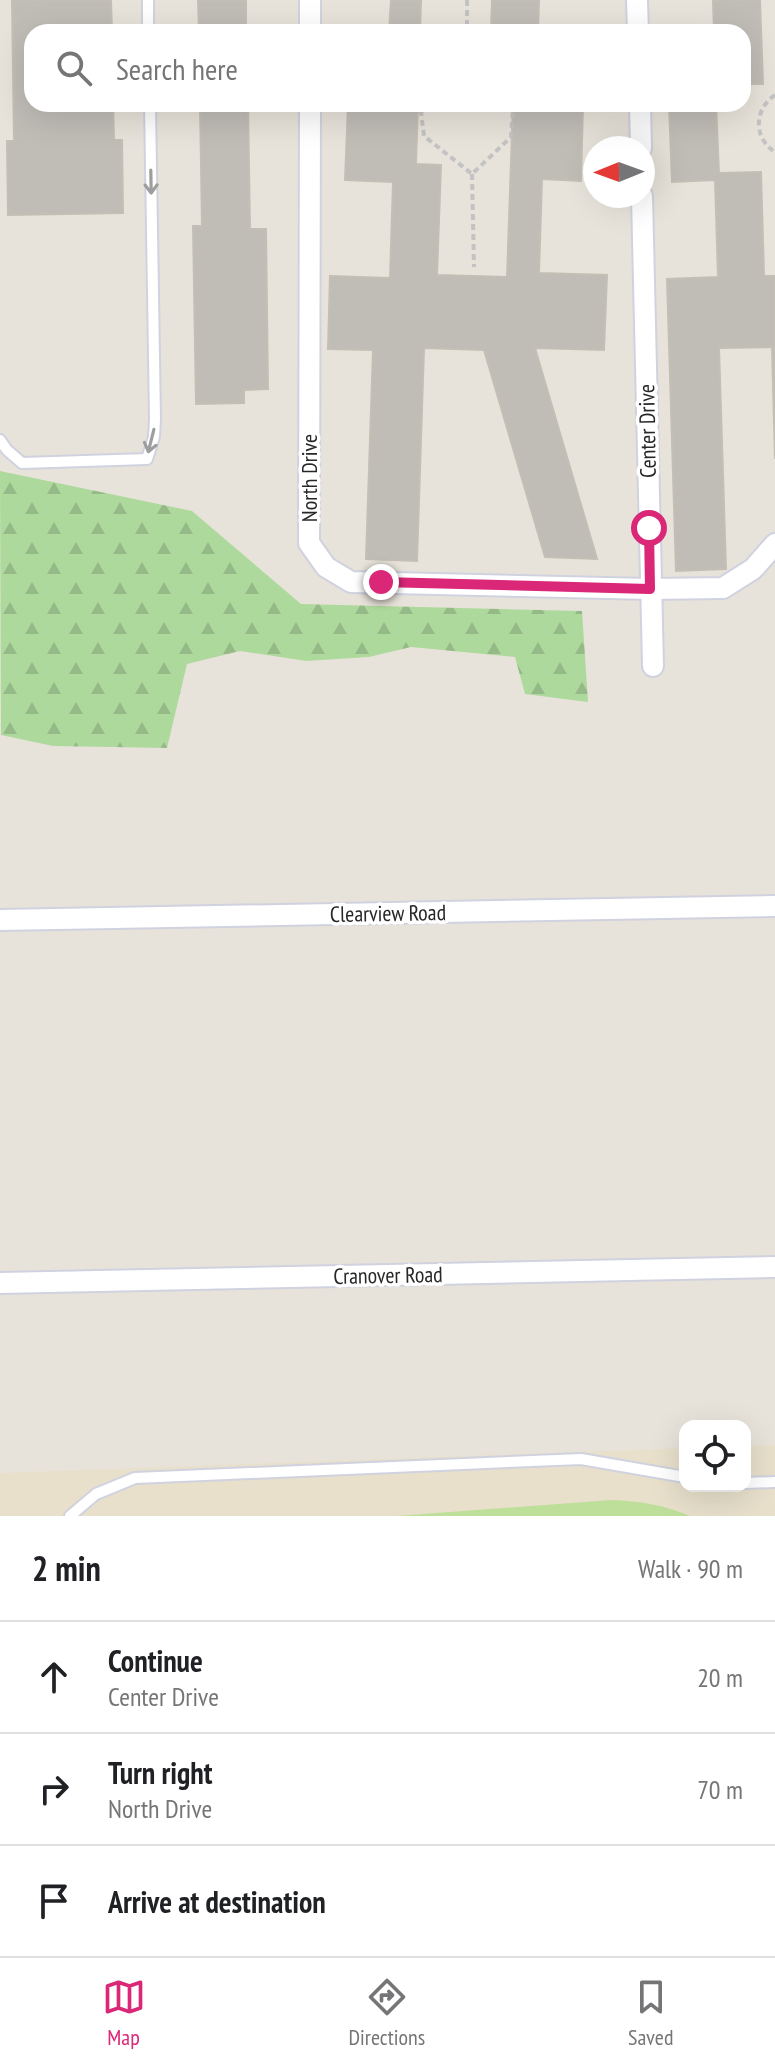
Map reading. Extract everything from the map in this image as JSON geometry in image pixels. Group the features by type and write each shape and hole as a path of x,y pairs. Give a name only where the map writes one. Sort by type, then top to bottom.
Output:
{"street":[{"path":"310,0 310,24"},
{"path":"637,0 638,24"},
{"name":"North Drive","path":"310,112 309,543 326,567 351,582 723,588 753,569 775,544"},
{"path":"640,112 641,136"},
{"name":"Center Drive","path":"642,208 653,666"},
{"name":"Clearview Road","path":"0,920 775,906"},
{"name":"Cranover Road","path":"0,1283 775,1267"}],"lane":[{"path":"148,0 148,24"},
{"path":"0,440 22,463 147,459 154,437 155,419 150,112"},
{"path":"70,1516 96,1494 135,1478 581,1459 679,1476"},
{"path":"751,1483 775,1482"}],"path":[{"path":"467,0 467,24"},
{"path":"775,95 762,108 759,129 762,139 775,152"},
{"path":"421,112 424,136 472,174"},
{"path":"474,267 472,174 511,137 513,112"}],"shaded area":[{"path":"775,1445 775,1516 0,1516 0,1473 679,1448 679,1492 751,1492 751,1446"}],"green space":[{"path":"0,471 192,511 301,604 582,611 588,702 525,694 515,657 411,647 369,657 306,661 240,651 187,664 167,748 53,746 1,735"},
{"path":"611,1500 651,1504 690,1516 396,1516"}],"building":[{"path":"12,0 111,0 112,24 24,24 24,112 113,112 114,140 122,140 123,213 8,215 7,141 14,141"},
{"path":"198,0 246,0 246,24 199,24"},
{"path":"391,0 421,0 420,24 390,24"},
{"path":"492,0 539,0 538,24 491,24"},
{"path":"713,0 760,0 763,84 751,84 751,24 714,24"},
{"path":"200,112 248,112 250,229 266,229 268,389 244,390 244,403 196,404 193,226 202,226"},
{"path":"348,112 418,112 416,164 441,165 437,275 507,277 513,112 583,112 581,181 542,179 539,273 607,275 604,350 535,348 597,559 545,557 484,350 424,348 417,561 366,559 373,350 328,349 330,276 390,278 393,182 345,180"},
{"path":"669,112 716,112 719,173 761,172 764,276 775,276 775,459 772,347 719,348 726,569 676,571 667,279 718,277 715,180 672,182"}],"route":[{"path":"381,582 650,589 649,528"}]}
